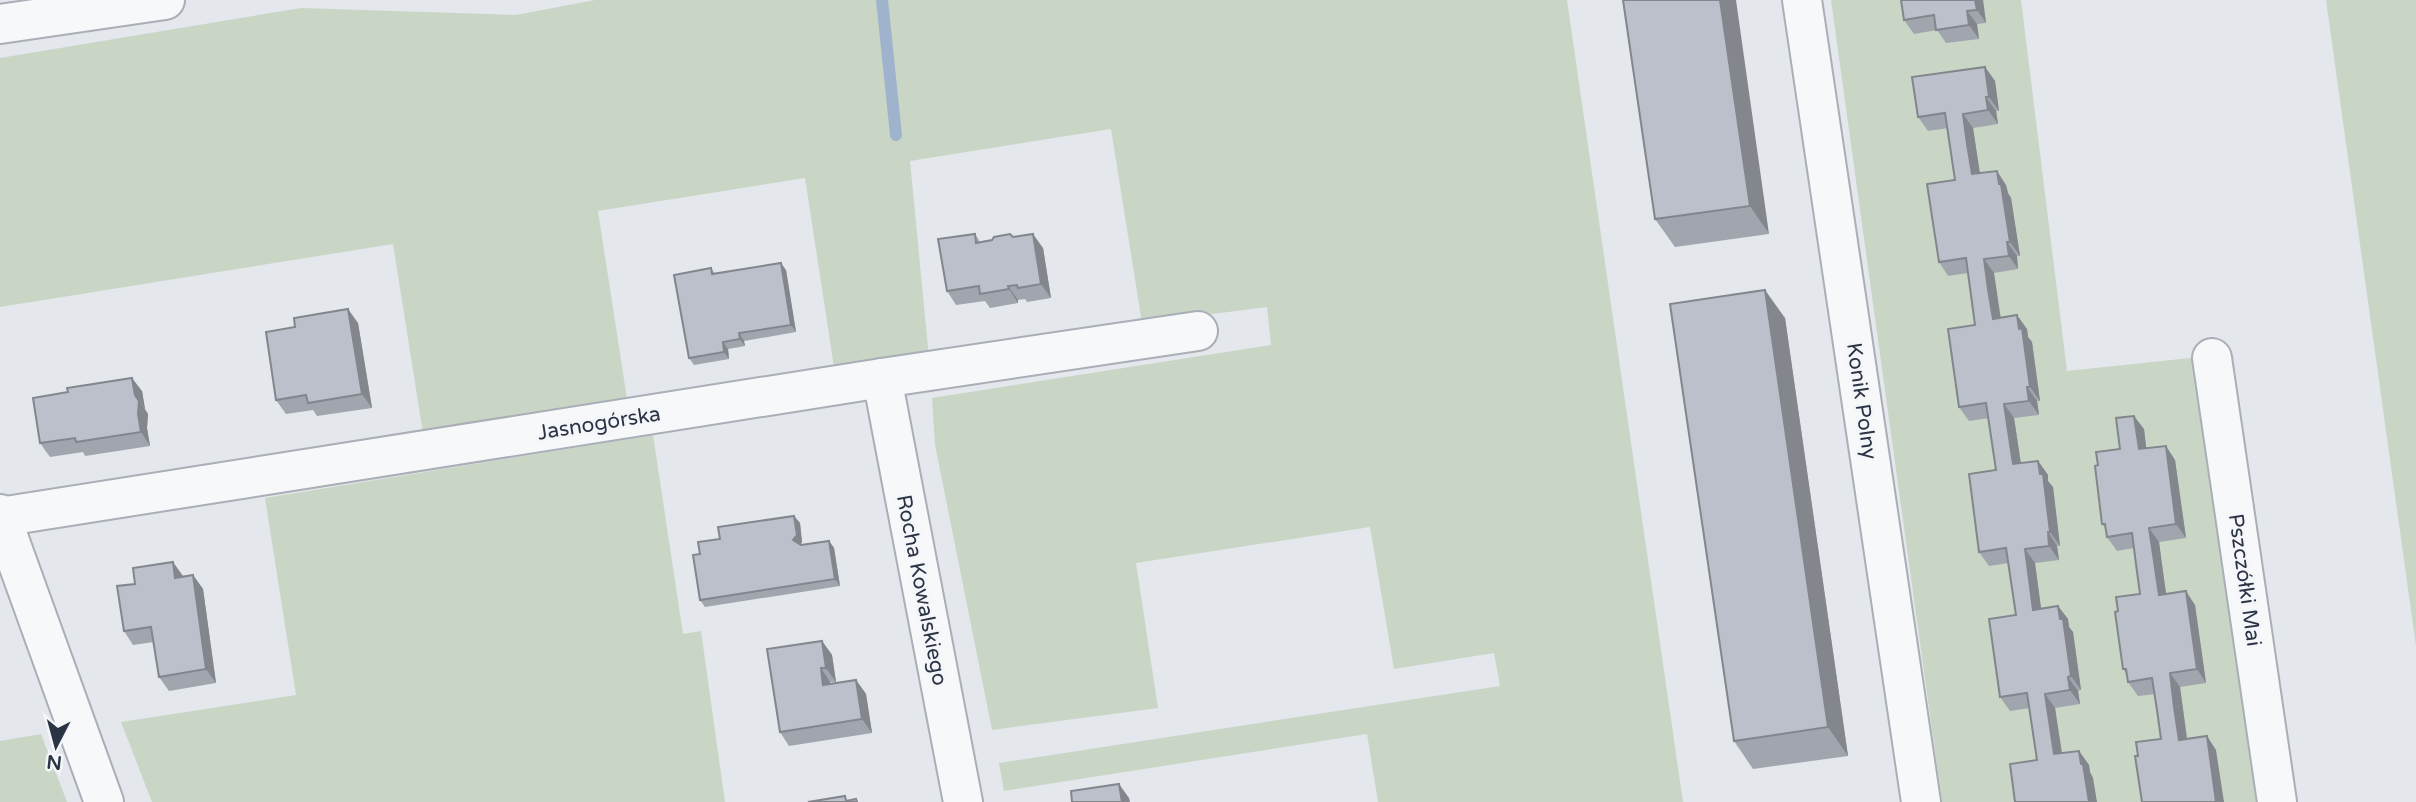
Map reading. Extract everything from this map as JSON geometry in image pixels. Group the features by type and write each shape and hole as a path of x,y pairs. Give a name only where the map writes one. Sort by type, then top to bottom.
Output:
{"street":[{"path":"0,24 165,0"},
{"name":"Konik Polny","path":"1802,0 1921,802"},
{"name":"Jasnogórska","path":"0,516 1198,331"},
{"name":"Pszczółki Mai","path":"2212,358 2277,802"},
{"name":"Rocha Kowalskiego","path":"881,378 963,802"},
{"path":"0,516 104,802"}],"green space":[{"path":"595,0 1567,0 1683,802 1378,802 1367,734 1004,791 999,763 1500,686 1494,653 1394,669 1370,527 1136,563 1158,708 992,730 935,445 932,398 1271,345 1267,307 1142,323 1111,129 910,161 929,358 834,367 805,178 598,211 627,399 423,433 393,244 0,307 0,58 301,8 516,15"},
{"path":"1831,0 2021,0 2067,371 2219,355 2286,802 1942,802"},
{"path":"2326,0 2416,0 2416,646"},
{"path":"653,435 683,634 701,631 725,802 152,802 121,722 296,695 265,498"},
{"path":"41,734 67,802 0,802 0,741"}],"building":[{"path":"1623,0 1720,0 1750,206 1655,219"},
{"path":"1901,0 1975,0 1977,10 1967,11 1969,25 1936,30 1934,15 1904,20"},
{"path":"1985,67 1988,110 1963,114 1967,144 1972,174 1997,171 2001,184 2010,242 2007,242 2009,256 1984,259 1988,289 1993,319 2017,315 2019,329 2022,328 2030,387 2027,387 2029,401 2004,404 2013,464 2038,461 2040,474 2043,474 2050,532 2049,546 2025,549 2033,610 2058,606 2060,619 2063,619 2071,676 2068,677 2070,690 2045,694 2054,754 2079,751 2089,802 2015,802 2010,764 2037,760 2027,693 2000,697 1989,619 2016,615 2006,548 1979,552 1969,474 1996,470 1986,403 1959,407 1948,329 1975,325 1966,258 1939,262 1927,184 1955,180 1945,113 1918,117 1912,77"},
{"path":"975,234 976,243 1010,234 1013,237 1033,234 1041,284 1018,288 1017,285 1008,286 1009,289 980,294 979,286 947,291 938,239"},
{"path":"781,263 791,325 739,333 740,339 723,342 724,352 689,358 674,275 711,268 712,274"},
{"path":"1765,290 1828,727 1734,741 1670,304"},
{"path":"348,309 362,394 308,403 306,395 276,400 266,332 295,327 294,318"},
{"path":"132,378 139,401 141,432 76,442 75,438 40,443 33,398 68,392 67,388"},
{"path":"2134,416 2139,449 2166,446 2176,524 2149,528 2159,595 2186,591 2197,669 2170,673 2174,707 2179,740 2207,736 2216,802 2142,802 2135,756 2138,756 2136,742 2161,739 2157,710 2152,678 2128,682 2126,669 2123,669 2115,612 2118,611 2116,597 2140,594 2132,533 2107,537 2105,524 2102,524 2095,466 2098,465 2096,452 2120,449 2116,418"},
{"path":"794,516 797,535 793,540 801,545 829,541 835,579 700,600 693,555 700,554 698,542 720,539 718,527"},
{"path":"173,562 175,578 193,575 206,669 159,677 151,627 124,631 117,586 135,584 133,568"},
{"path":"822,641 826,668 821,668 823,685 856,680 862,719 780,732 767,649"},
{"path":"1119,784 1122,802 1072,802 1071,791"},
{"path":"845,796 846,801 856,799 857,802 808,802"}],"waterway":[{"path":"882,0 896,135"}]}
